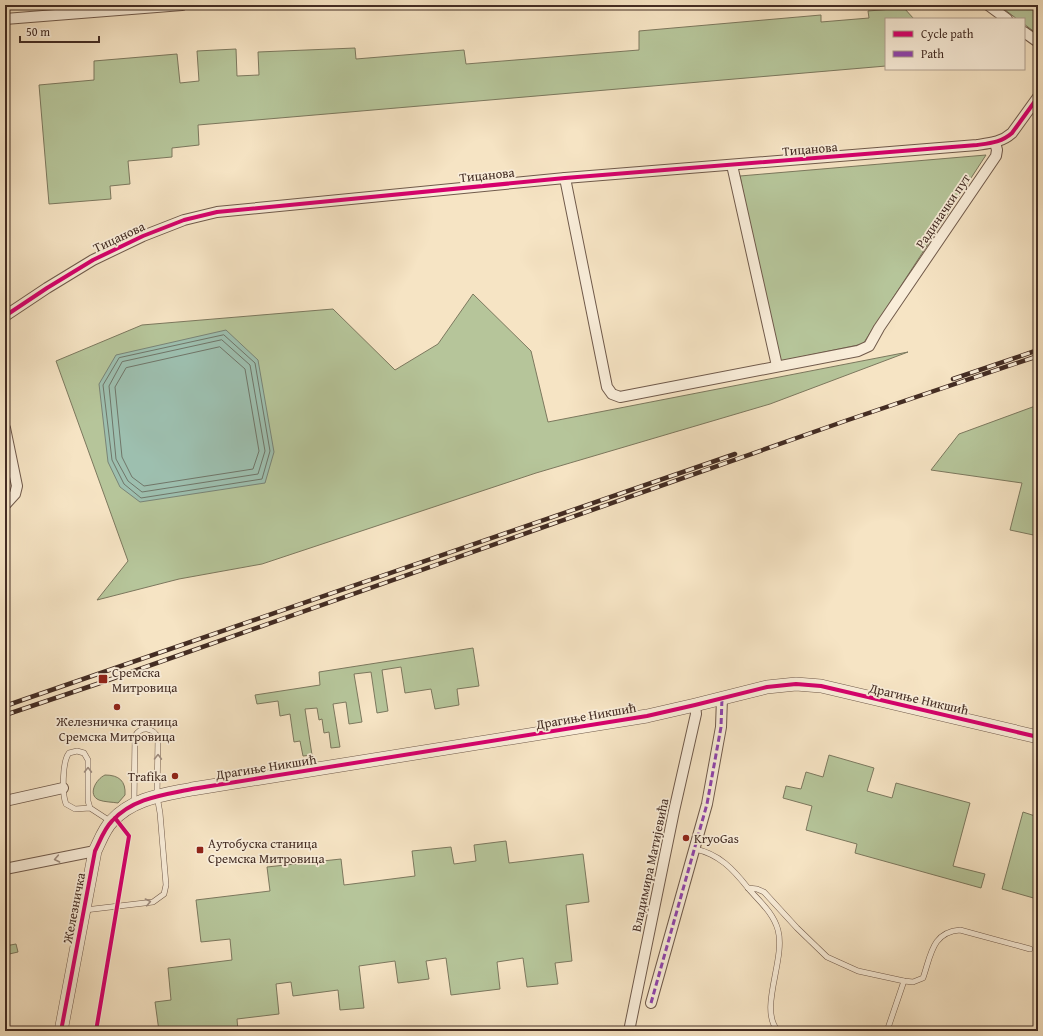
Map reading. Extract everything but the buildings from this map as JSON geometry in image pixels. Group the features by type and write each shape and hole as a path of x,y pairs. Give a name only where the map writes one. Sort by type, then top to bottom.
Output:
{"street":[{"path":"5,19 182,5"},
{"path":"988,5 1006,18"},
{"path":"1025,33 1038,42"},
{"path":"995,142 1001,141 1012,133 1038,97"},
{"name":"Тицанова","path":"5,316 93,260 143,236 184,220 217,212 565,178 970,146 995,142"},
{"name":"Радиначки пут","path":"777,366 858,351 869,346 879,328 996,156 997,150 995,142"},
{"path":"565,178 607,387 612,394 620,397 777,366 732,165"},
{"path":"5,428 17,486 15,494 5,506"},
{"name":"Драгиње Никшић","path":"134,804 157,796 199,788 647,716 767,687 796,684 821,686 1038,737"},
{"path":"651,1003 707,804 718,741 722,712 722,698"},
{"name":"Владимира Матијевића","path":"629,1031 674,811 696,714 695,705"},
{"path":"5,801 63,788"},
{"name":"Железничка","path":"61,1031 95,851 111,821 134,804"},
{"path":"5,869 95,851"}],"lane":[{"path":"84,910 153,902 164,894 166,885 160,813 157,796 158,738 153,730 144,729 137,732 135,736 134,804"},
{"path":"90,808 88,801 88,760 86,755 82,752 75,751 69,753 65,762 63,788 64,800 68,807 75,809 90,808 111,821"},
{"path":"694,849 710,853 733,870 770,913 778,930 780,952 770,1013 773,1025 778,1031"},
{"path":"748,888 757,889 764,892 827,958 858,971 904,981 913,982 923,978 934,943 943,935 954,930 960,930 1030,949"},
{"path":"887,1031 904,981"}],"shaded area":[{"path":"1038,5 1038,30 1036,33 1025,25 1025,18 1016,18 1000,6"},
{"path":"904,8 913,18 885,18 885,66 198,125 199,145 172,148 172,157 128,161 130,184 110,186 111,199 49,204 39,85 94,80 94,61 177,54 180,83 199,81 197,51 236,49 237,76 259,75 258,52 355,48 356,59 464,50 466,64 639,50 639,31 821,15 821,22 869,18 868,11"},
{"path":"986,155 863,344 776,362 740,176"},
{"path":"473,294 531,351 548,422 908,352 770,404 536,473 262,564 179,579 97,600 128,561 56,361 142,325 333,309 395,370 438,344"},
{"path":"1038,405 1038,536 1010,530 1022,483 931,470 959,434"},
{"path":"473,648 479,686 457,689 459,705 435,709 431,689 405,693 401,667 382,670 388,711 377,713 371,672 354,674 362,722 349,724 346,702 333,704 340,747 331,748 329,732 324,733 322,719 319,720 317,708 305,709 312,755 303,756 300,741 294,742 290,714 280,716 278,701 257,704 255,695 320,685 319,672"},
{"path":"829,755 874,768 867,791 892,798 896,783 970,803 953,866 985,874 981,888 855,853 857,844 806,830 812,806 783,798 786,786 801,789 806,772 823,777"},
{"path":"105,775 114,776 123,783 125,795 118,803 106,802 95,798 93,791 94,787 96,783"},
{"path":"1023,812 1038,817 1037,899 1002,889"},
{"path":"506,841 509,863 583,854 589,902 566,905 572,961 555,963 558,984 527,987 523,958 497,962 500,989 451,995 446,958 426,961 429,979 398,983 395,961 359,966 364,1008 340,1010 338,990 293,996 291,982 276,984 279,1014 237,1019 238,1031 159,1031 155,1002 171,1000 168,968 232,960 230,939 201,942 196,900 270,891 267,867 341,859 344,885 415,876 412,851 451,847 454,864 476,861 474,845"},
{"path":"16,944 18,952 5,955 5,946"}],"water":[{"path":"226,330 258,360 274,452 265,483 140,502 120,487 108,462 99,384 116,355"}],"railway":[{"path":"953,379 1038,350"},
{"path":"5,715 848,420 1038,356"},
{"path":"5,706 735,454"}],"marked path":[{"path":"651,1003 707,804 721,727 722,698"}],"cycle path":[{"path":"5,316 93,260 143,236 184,220 217,212 565,178 987,144 996,142 1012,133 1038,97"},
{"path":"61,1031 95,851 104,831 109,824 120,813 139,802 192,789 647,716 767,687 796,684 821,686 1038,737"},
{"path":"96,1031 129,836 115,818"}],"place":[{"name":"Сремска Митровица","path":"103,679"},
{"name":"Железничка станица Сремска Митровица","path":"117,707"},
{"name":"Trafika","path":"175,776"},
{"name":"KryoGas","path":"686,838"},
{"name":"Аутобуска станица Сремска Митровица","path":"200,850"}]}
